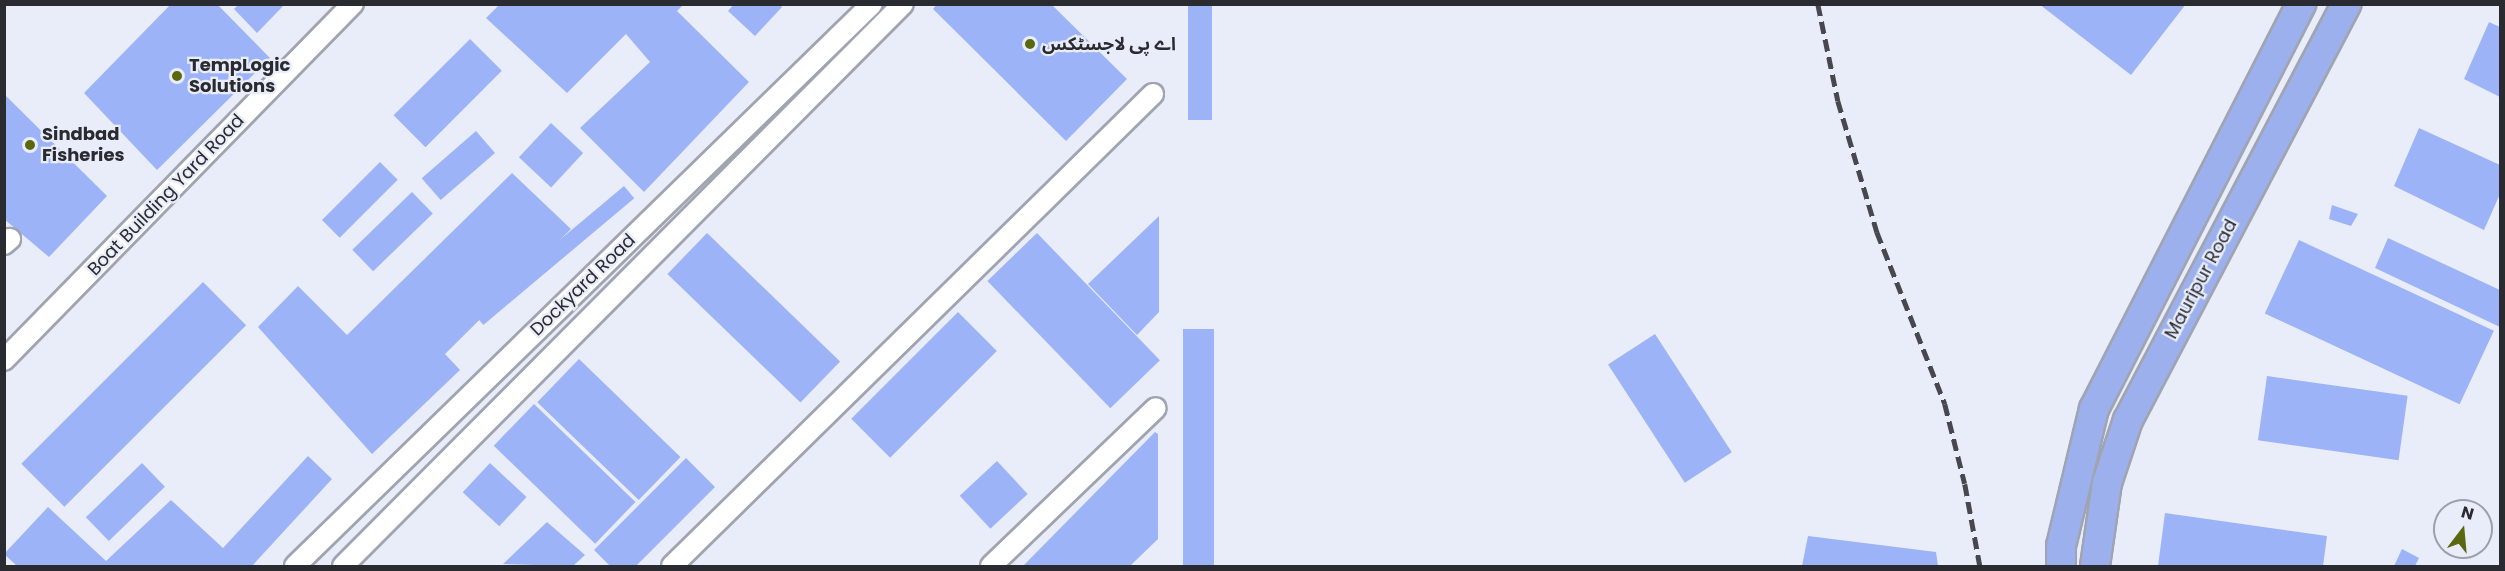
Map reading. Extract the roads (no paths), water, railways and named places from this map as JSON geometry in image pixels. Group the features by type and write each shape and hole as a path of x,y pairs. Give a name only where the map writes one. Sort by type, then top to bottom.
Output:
{"highway":[{"name":"Mauripur Road","path":"2096,567 2107,483 2128,420 2338,22 2356,4"},
{"name":"Mauripur Road","path":"2061,567 2061,546 2094,409 2297,12"}],"street":[{"name":"Boat Building Yard Road","path":"4,360 353,4"},
{"name":"Dockyard Road","path":"295,567 872,4"},
{"name":"Dockyard Road","path":"343,567 903,4"},
{"path":"672,567 1153,94"},
{"path":"992,567 1156,408"}],"railway":[{"path":"1818,4 1838,101 1877,232 1945,404 1965,484 1980,566"}],"place":[{"name":"اے پی لاجسٹکس","path":"1030,44"},
{"name":"TempLogic Solutions","path":"177,76"},
{"name":"Sindbad Fisheries","path":"30,145"}]}
